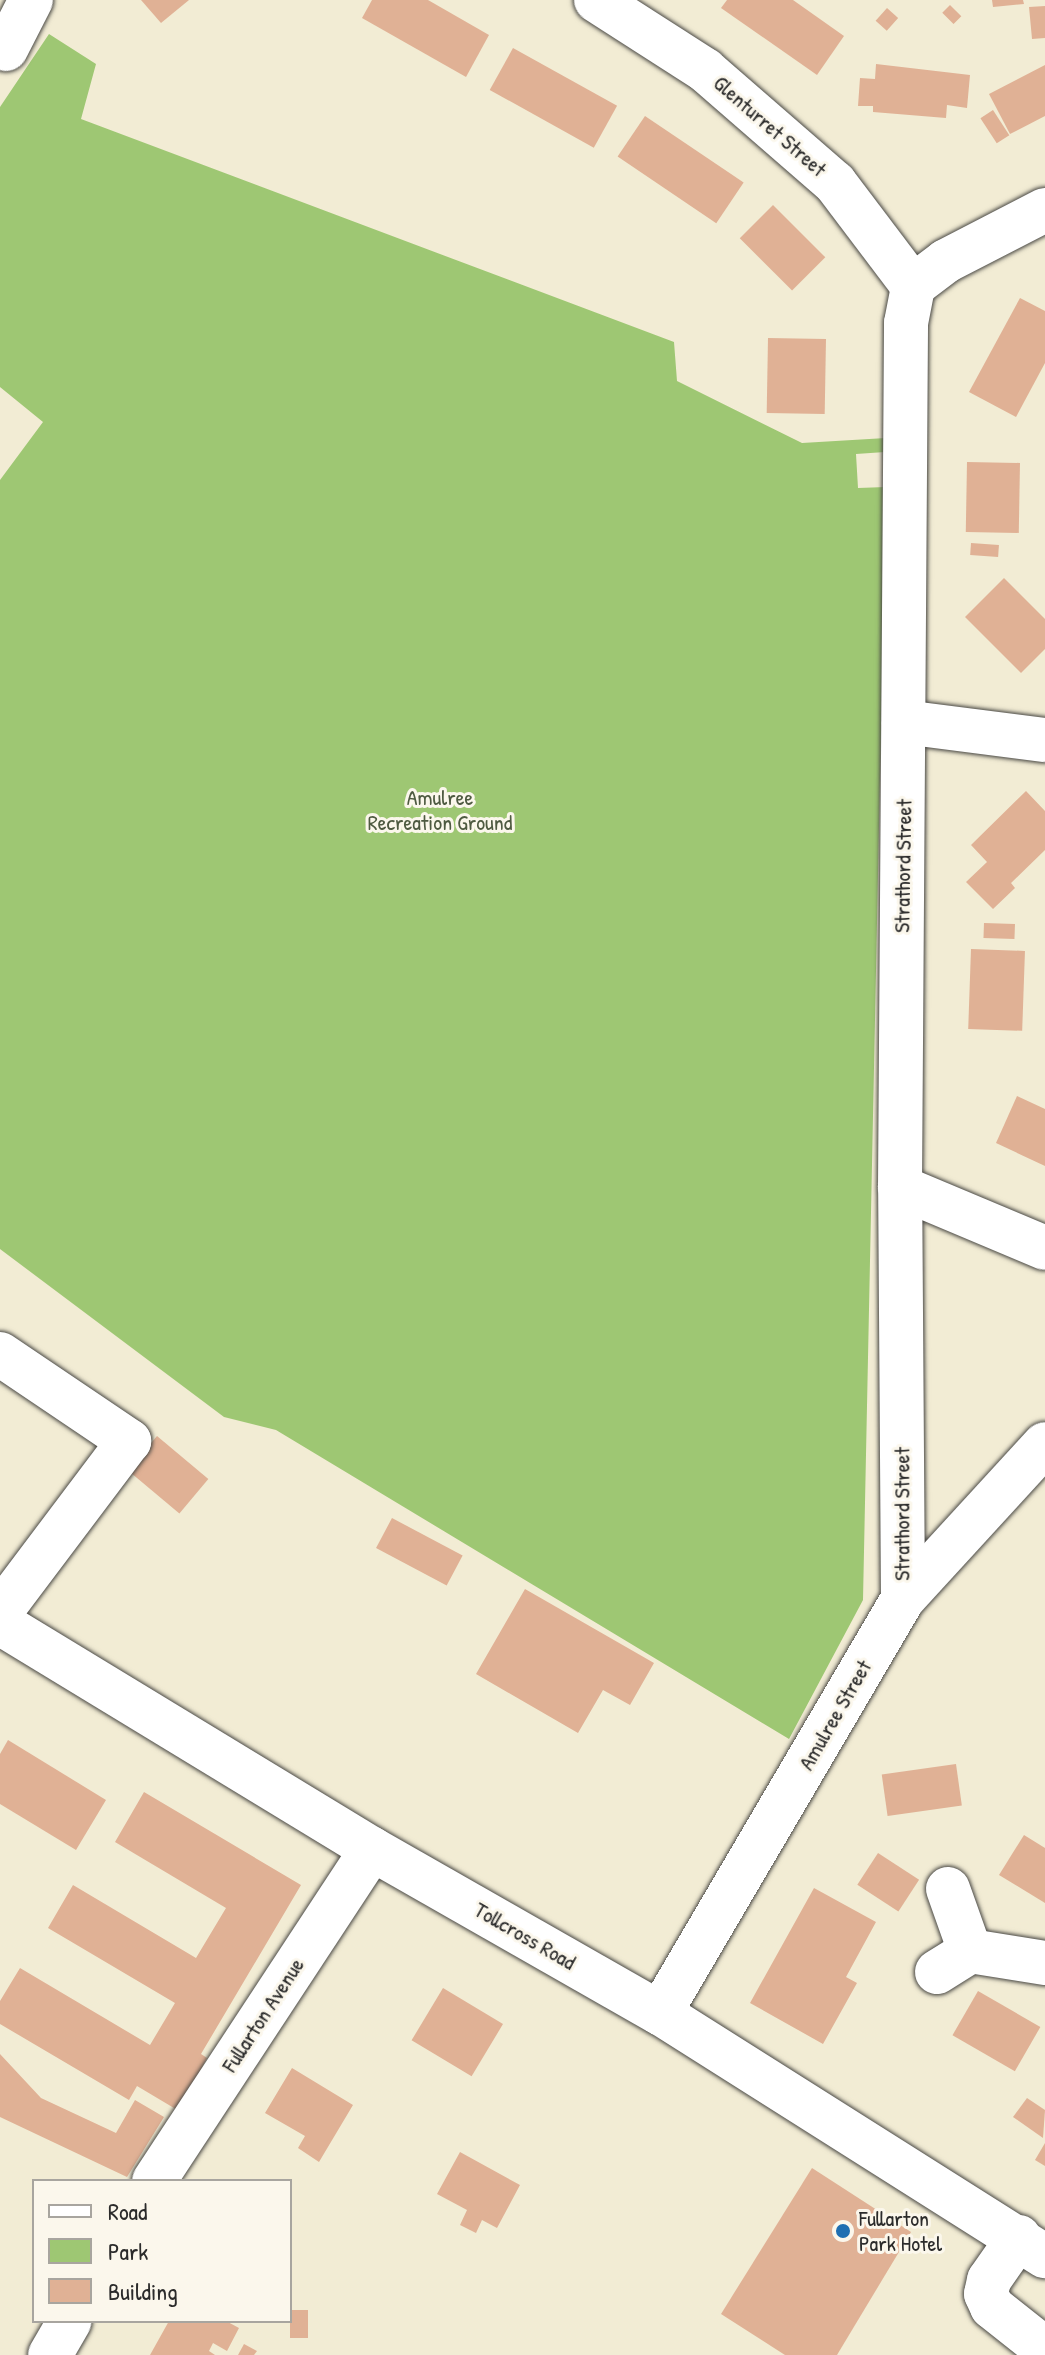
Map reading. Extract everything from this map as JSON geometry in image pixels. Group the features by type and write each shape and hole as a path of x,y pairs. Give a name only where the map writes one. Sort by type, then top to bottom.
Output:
{"street":[{"path":"6,49 31,0"},
{"name":"Glenturret Street","path":"596,0 705,70 835,183 913,286"},
{"path":"913,286 946,261 1045,210"},
{"name":"Strathord Street","path":"903,1599 900,1187 906,323 913,286"},
{"path":"904,722 1045,740"},
{"path":"900,1187 1045,1248"},
{"path":"0,1354 129,1441 0,1612"},
{"name":"Amulree Street","path":"660,2013 903,1599 1045,1444"},
{"name":"Tollcross Road","path":"0,1623 372,1849 660,2013 1032,2247"},
{"name":"Fullarton Avenue","path":"155,2179 372,1849"},
{"path":"948,1889 954,1962 1045,1963"},
{"path":"1032,2247 989,2280 986,2294 992,2307 1045,2349"},
{"path":"50,2355 69,2323"}],"green space":[{"name":"Amulree Recreation Ground","path":"49,34 96,64 81,119 674,342 677,381 802,443 886,438 885,452 856,454 858,488 886,487 863,1600 789,1739 276,1430 224,1417 0,1249 0,480 43,422 0,387 0,107"}],"building":[{"path":"141,0 189,0 161,23"},
{"path":"372,0 428,0 489,35 466,77 362,18"},
{"path":"727,0 793,0 844,36 817,75 721,8"},
{"path":"992,0 1023,0 1024,4 993,7"},
{"path":"950,5 961,16 954,24 942,13"},
{"path":"1045,6 1045,38 1032,39 1029,7"},
{"path":"887,8 898,18 887,31 876,21"},
{"path":"513,48 617,106 594,148 490,90"},
{"path":"876,64 970,75 967,108 947,105 946,118 873,112 873,106 858,106 860,78 875,79"},
{"path":"1045,65 1045,116 1010,134 989,94"},
{"path":"993,110 1009,135 997,143 980,118"},
{"path":"645,116 744,183 716,223 618,157"},
{"path":"773,205 825,257 792,291 740,238"},
{"path":"1020,298 1045,311 1045,363 1016,417 969,392"},
{"path":"768,338 826,339 825,414 767,413"},
{"path":"967,462 1020,463 1019,533 966,532"},
{"path":"971,543 999,545 998,557 970,555"},
{"path":"1004,578 1045,619 1045,649 1021,673 965,617"},
{"path":"1026,791 1045,811 1045,850 1011,883 1015,888 993,909 966,882 987,862 971,845"},
{"path":"984,923 1015,924 1014,939 983,938"},
{"path":"971,949 1025,951 1022,1031 968,1029"},
{"path":"1017,1096 1045,1109 1045,1166 996,1143"},
{"path":"157,1436 208,1479 179,1514 128,1470"},
{"path":"392,1518 463,1556 447,1586 376,1548"},
{"path":"525,1589 654,1663 630,1705 603,1690 578,1733 476,1674"},
{"path":"8,1740 106,1800 76,1850 0,1804 0,1754"},
{"path":"956,1764 962,1806 888,1816 882,1774"},
{"path":"144,1792 301,1885 201,2054 207,2058 179,2111 137,2086 129,2100 0,2024 0,2001 20,1968 150,2045 175,2003 48,1928 73,1885 196,1958 226,1908 115,1842"},
{"path":"1024,1835 1045,1848 1045,1903 999,1875"},
{"path":"878,1853 919,1880 898,1912 857,1885"},
{"path":"814,1888 876,1922 846,1977 857,1983 823,2044 750,2003"},
{"path":"443,1988 503,2024 472,2076 412,2040"},
{"path":"978,1991 1040,2027 1015,2071 952,2035"},
{"path":"0,2054 41,2098 116,2133 135,2100 164,2117 127,2177 0,2117"},
{"path":"292,2068 353,2105 319,2162 298,2148 305,2136 265,2113"},
{"path":"1027,2098 1045,2110 1043,2138 1013,2117"},
{"path":"1045,2143 1045,2166 1035,2160"},
{"path":"460,2152 520,2185 497,2228 482,2220 476,2233 460,2225 467,2210 437,2194"},
{"path":"812,2168 911,2232 837,2355 785,2355 721,2314"},
{"path":"292,2310 308,2310 308,2338 290,2338"},
{"path":"168,2323 230,2323 239,2328 227,2351 213,2343 209,2351 215,2355 150,2355"},
{"path":"244,2344 257,2351 254,2355 238,2355"}],"place":[{"name":"Fullarton Park Hotel","path":"843,2231"}]}
